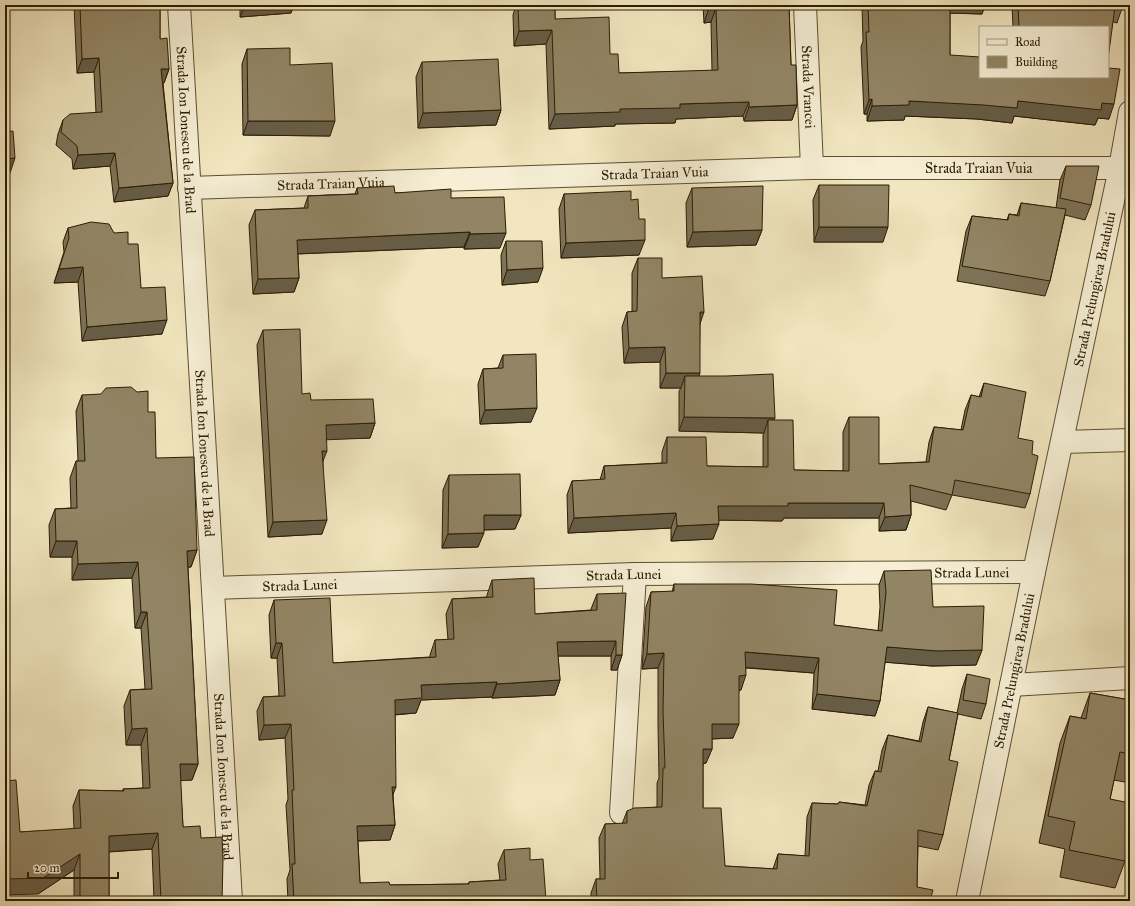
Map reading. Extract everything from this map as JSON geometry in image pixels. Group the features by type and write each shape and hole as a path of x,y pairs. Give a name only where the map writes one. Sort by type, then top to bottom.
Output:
{"street":[{"name":"Strada Ion Ionescu de la Brad","path":"179,5 231,901"},
{"name":"Strada Vrancei","path":"805,5 812,168"},
{"name":"Strada Prelungirea Bradului","path":"967,901 1034,572 1063,442 1120,168 1130,112"},
{"name":"Strada Traian Vuia","path":"189,188 812,168 1120,168"},
{"path":"1063,442 1130,440"},
{"name":"Strada Lunei","path":"213,588 635,574 1034,572"},
{"path":"621,813 635,574"},
{"path":"1011,685 1130,678"}],"building":[{"path":"80,5 160,5 160,39 167,38 169,69 161,69 173,183 119,188 115,153 78,155 77,146 61,132 63,120 70,114 102,112 99,58 82,59"},
{"path":"518,5 555,5 555,19 609,17 610,54 618,54 619,73 718,70 716,8 709,8 709,5 789,5 791,65 796,65 797,105 749,107 749,102 680,104 680,108 620,109 620,112 555,114 552,30 519,31"},
{"path":"868,5 950,5 950,55 979,57 979,78 1109,78 1109,68 1120,69 1114,104 1102,103 1101,110 1018,101 1017,108 909,101 909,105 872,106 872,99 869,100 866,32 869,32"},
{"path":"1018,5 1123,5 1122,8 1115,7 1109,52 1109,26 1019,26"},
{"path":"290,48 290,65 332,63 335,121 248,121 247,49"},
{"path":"498,59 501,110 423,113 422,62"},
{"path":"13,131 15,158 5,159 5,132"},
{"path":"1066,166 1099,166 1091,205 1060,198"},
{"path":"819,185 889,185 888,227 819,227"},
{"path":"394,186 395,193 451,189 451,198 504,197 506,233 470,234 470,232 297,240 299,278 258,279 255,210 308,208 308,196 358,194 357,188"},
{"path":"763,186 762,230 693,232 692,188"},
{"path":"631,191 631,200 638,199 639,219 645,219 645,240 566,243 564,194"},
{"path":"1021,203 1066,209 1050,281 962,266 972,216 1008,220 1009,214 1019,216"},
{"path":"91,222 109,224 114,233 128,232 128,244 138,244 141,288 165,287 167,320 87,327 83,267 59,269 69,238 68,228"},
{"path":"506,241 542,241 543,268 507,270"},
{"path":"638,258 662,258 662,278 702,276 704,312 700,312 700,373 666,373 665,347 629,348 627,312 637,311"},
{"path":"300,329 302,394 310,393 311,400 373,399 375,423 326,425 327,451 322,451 327,520 273,522 263,330"},
{"path":"536,354 537,408 485,410 483,369 503,368 503,355"},
{"path":"773,374 775,418 684,417 685,376"},
{"path":"984,383 1026,392 1018,438 1033,441 1032,454 1038,456 1030,494 955,480 952,495 910,485 911,515 885,517 884,503 788,503 788,506 718,506 719,524 677,526 676,513 574,518 572,481 605,479 604,466 667,463 667,437 706,437 707,466 768,467 768,420 793,420 794,470 849,471 849,417 879,417 879,464 929,462 934,427 963,430 971,395 981,397"},
{"path":"131,387 137,392 148,391 148,412 155,412 156,458 194,457 197,550 187,551 198,764 180,764 183,827 200,826 201,838 222,837 222,901 161,901 158,833 109,836 109,901 80,901 80,854 43,878 5,879 5,781 16,780 20,832 81,828 79,790 124,791 123,789 150,788 147,728 132,729 130,690 152,689 147,612 141,612 138,562 78,564 77,541 56,541 55,509 77,508 76,461 85,461 82,395 101,394 106,388"},
{"path":"520,474 521,515 484,515 484,533 448,534 449,475"},
{"path":"931,570 933,607 984,606 982,650 937,651 887,647 880,701 817,694 819,658 745,652 746,675 739,676 739,724 712,724 712,749 703,749 703,808 721,808 725,866 777,869 778,854 809,856 812,803 838,804 839,802 867,806 875,771 881,772 888,735 921,742 928,707 958,713 949,760 958,762 943,835 918,830 917,887 933,890 930,901 597,901 596,879 605,879 605,824 627,823 627,811 634,808 662,807 663,768 665,768 663,712 664,653 647,654 651,592 674,591 674,584 751,584 837,590 834,625 882,631 886,592 884,571"},
{"path":"534,578 535,614 597,610 597,594 626,593 622,655 616,655 616,641 557,642 560,680 497,684 497,682 421,685 422,698 395,700 396,787 392,787 395,825 357,826 360,883 389,882 390,885 469,884 469,882 506,880 504,850 530,848 530,860 543,859 546,901 294,901 292,864 295,864 292,790 294,790 291,724 264,725 263,697 285,696 282,643 276,643 274,600 330,598 333,663 436,657 435,640 454,639 452,599 493,597 492,580"},
{"path":"967,674 990,679 986,704 963,700"},
{"path":"1090,693 1130,700 1130,754 1120,752 1110,799 1130,803 1130,835 1125,861 1069,850 1075,822 1048,816 1070,716 1086,719"}]}
